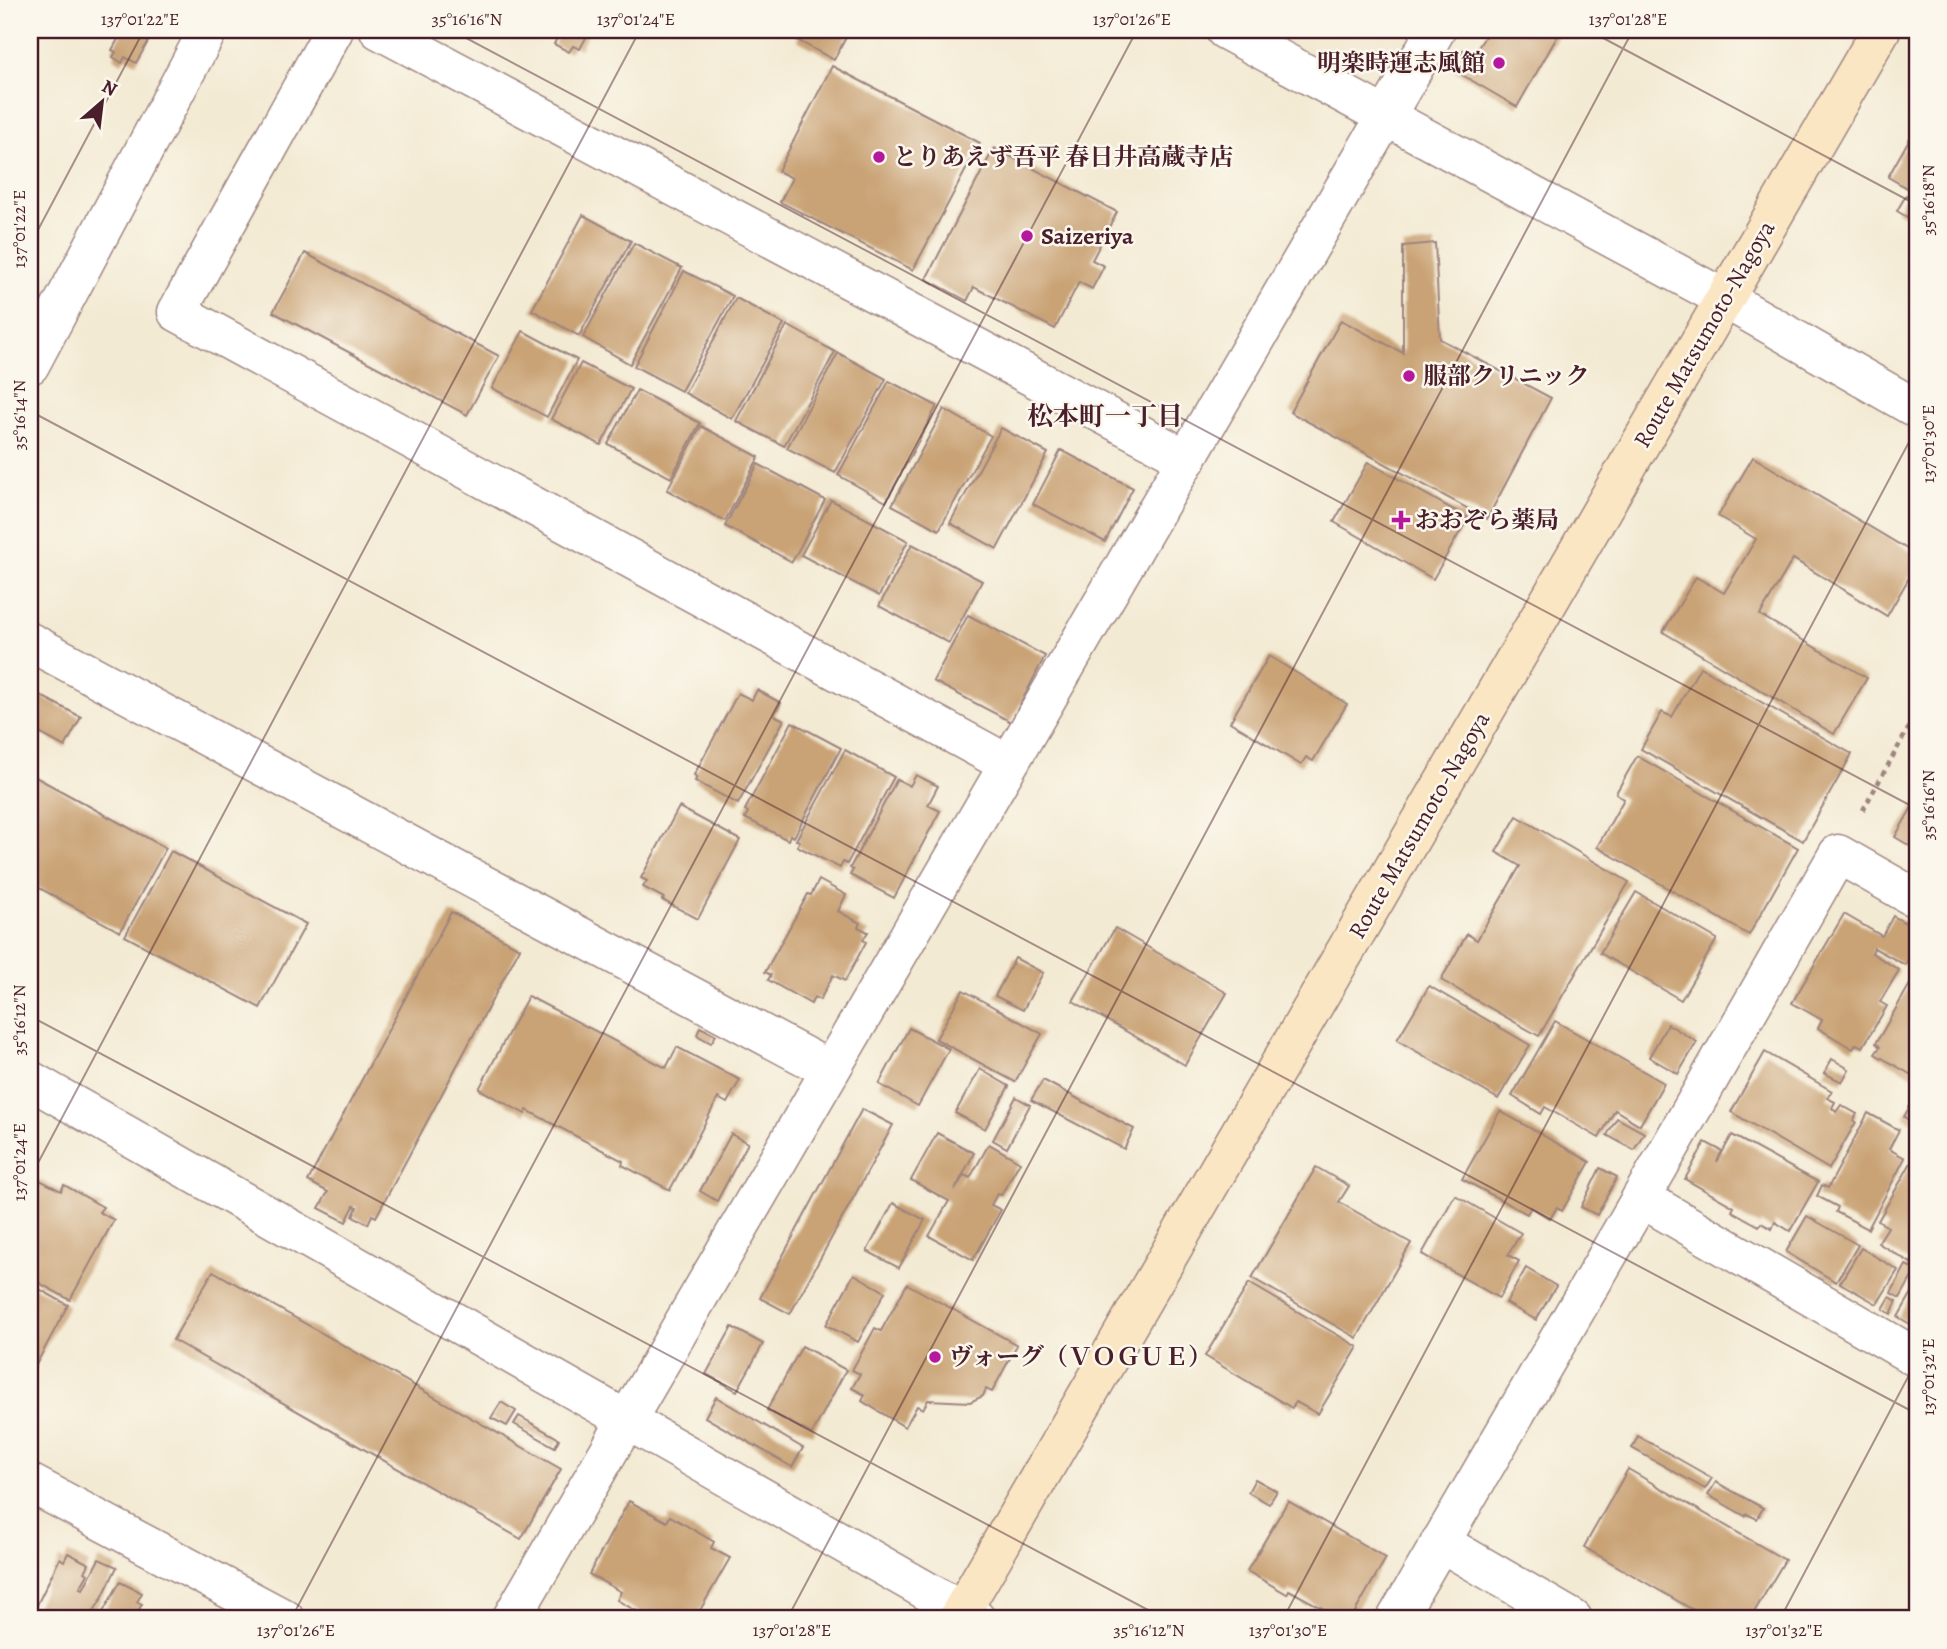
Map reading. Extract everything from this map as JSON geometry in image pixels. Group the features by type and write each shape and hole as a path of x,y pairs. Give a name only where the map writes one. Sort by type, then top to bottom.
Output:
{"main road":[{"name":"Route Matsumoto-Nagoya","path":"965,1617 1881,30"}],"street":[{"path":"30,365 208,30"},
{"path":"334,30 177,312 1008,764"},
{"path":"379,30 1187,459"},
{"path":"1225,30 1725,299 1917,409"},
{"path":"511,1619 1436,30"},
{"path":"30,642 830,1070"},
{"path":"1396,1619 1838,854 1917,900"},
{"path":"30,1080 965,1617"},
{"path":"1641,1198 1917,1357"},
{"path":"30,1483 285,1619"},
{"path":"1440,1542 1573,1619"}],"path":[{"path":"1838,854 1917,713"}],"building":[{"path":"123,30 150,30 153,33 136,63 125,57 122,63 113,57 116,52 112,50"},
{"path":"543,30 590,30 580,49 573,46 569,52 554,44 557,38"},
{"path":"802,30 850,30 834,60 797,40"},
{"name":"明楽時運志風館","path":"1489,30 1561,30 1517,107 1452,69 1463,50 1473,56"},
{"name":"とりあえず吾平 春日井高蔵寺店","path":"832,66 980,143 913,270 780,202 792,178 778,171"},
{"path":"1910,138 1917,143 1917,186 1914,192 1888,177"},
{"name":"Saizeriya","path":"994,148 1117,212 1092,260 1104,266 1092,289 1079,282 1055,329 974,287 967,301 926,279"},
{"path":"1906,195 1917,202 1917,223 1897,211"},
{"path":"583,215 631,241 579,336 532,310"},
{"path":"634,243 682,268 630,364 583,337"},
{"name":"服部クリニック","path":"1435,243 1440,339 1551,398 1487,519 1290,412 1341,320 1403,353 1403,246"},
{"path":"305,253 499,356 467,415 273,312"},
{"path":"684,271 733,296 681,391 634,366"},
{"path":"736,298 784,324 732,419 685,393"},
{"path":"787,325 835,352 784,446 736,421"},
{"path":"523,331 577,360 547,417 492,388"},
{"path":"838,353 886,379 835,473 787,448"},
{"path":"581,363 631,389 601,445 551,419"},
{"path":"889,381 937,406 886,502 838,475"},
{"path":"637,390 700,423 671,478 608,444"},
{"path":"944,409 991,436 939,530 892,505"},
{"path":"701,426 759,457 725,521 667,490"},
{"path":"1001,428 1048,453 997,549 950,523"},
{"path":"1061,450 1133,488 1105,542 1033,504"},
{"path":"1753,457 1917,555 1917,564 1887,616 1793,559 1760,615 1867,678 1834,734 1663,632 1696,577 1724,593 1756,539 1718,516"},
{"name":"おおぞら薬局","path":"1368,462 1468,518 1433,579 1334,522"},
{"path":"758,464 825,500 792,562 725,526"},
{"path":"831,500 908,541 879,596 801,555"},
{"path":"912,544 982,581 949,643 879,606"},
{"path":"968,615 1045,656 1011,722 933,681"},
{"path":"1269,656 1347,704 1313,761 1306,757 1301,765 1230,722"},
{"path":"1700,667 1852,754 1803,841 1641,749 1662,712 1672,717"},
{"path":"30,690 81,717 65,747 30,728"},
{"path":"757,690 781,703 774,715 784,720 738,804 695,781 697,777 694,775 738,693 752,700"},
{"path":"792,722 841,748 794,837 790,835 788,840 745,818 748,812 745,810"},
{"path":"845,750 894,777 847,864 843,862 840,868 797,846 800,841 796,840"},
{"path":"1637,756 1798,848 1749,935 1597,847 1624,799 1616,793"},
{"path":"30,774 166,848 120,932 30,883"},
{"path":"916,775 938,786 928,805 940,811 894,898 850,875 853,870 850,868 897,779 910,786"},
{"path":"1915,802 1917,803 1917,850 1895,837"},
{"path":"679,807 740,840 698,919 643,887 647,881 641,878"},
{"path":"1517,816 1629,882 1539,1036 1441,980 1467,934 1477,940 1520,866 1496,852"},
{"path":"171,851 306,924 260,1008 125,936"},
{"path":"819,880 846,895 838,911 860,923 858,927 868,932 863,940 866,942 845,981 833,975 820,1000 814,997 811,1004 768,980 771,975 765,972 808,894 811,895"},
{"path":"1636,892 1717,939 1681,1000 1600,953"},
{"path":"451,912 520,948 376,1217 372,1215 368,1224 353,1216 357,1207 354,1206 346,1222 319,1208 328,1192 308,1181"},
{"path":"1844,914 1882,936 1893,916 1917,929 1917,945 1905,965 1874,948 1872,953 1899,970 1880,1002 1887,1006 1863,1047 1856,1044 1853,1049 1818,1028 1822,1020 1792,1003"},
{"path":"1115,928 1227,993 1185,1065 1073,1001"},
{"path":"1015,958 1043,973 1023,1010 995,996"},
{"path":"1917,972 1917,1078 1875,1054 1880,1047 1876,1043"},
{"path":"1429,986 1530,1045 1498,1099 1397,1040"},
{"path":"963,990 1042,1034 1015,1082 936,1039"},
{"path":"528,996 666,1068 677,1047 740,1080 727,1103 718,1098 670,1190 622,1165 623,1161 527,1110 525,1114 479,1089"},
{"path":"1555,1021 1664,1083 1640,1125 1615,1110 1599,1138 1545,1107 1541,1114 1512,1096"},
{"path":"1668,1024 1697,1042 1678,1074 1649,1057"},
{"path":"700,1027 716,1035 711,1043 697,1035"},
{"path":"909,1028 949,1049 918,1106 879,1084"},
{"path":"1765,1052 1832,1091 1827,1098 1835,1102 1832,1108 1836,1112 1841,1105 1857,1114 1853,1121 1856,1122 1829,1169 1731,1112"},
{"path":"1832,1059 1849,1069 1842,1082 1824,1073"},
{"path":"980,1069 1009,1086 985,1129 955,1113"},
{"path":"1043,1080 1134,1129 1124,1149 1031,1100"},
{"path":"1016,1097 1030,1105 1007,1148 993,1140"},
{"path":"1911,1104 1917,1107 1917,1125 1904,1117"},
{"path":"862,1109 893,1125 790,1314 760,1298"},
{"path":"1500,1111 1590,1162 1562,1211 1557,1207 1550,1219 1531,1207 1527,1214 1462,1179"},
{"path":"1868,1113 1899,1130 1889,1149 1905,1158 1868,1229 1836,1212 1838,1207 1817,1196 1822,1185 1828,1188"},
{"path":"1617,1118 1644,1133 1634,1150 1607,1135"},
{"path":"937,1133 974,1153 955,1190 964,1175 970,1178 989,1144 1020,1162 1001,1195 997,1194 991,1205 1001,1210 973,1260 929,1236 949,1201 911,1180"},
{"path":"731,1134 748,1143 717,1201 700,1191"},
{"path":"1732,1135 1818,1182 1790,1231 1775,1222 1772,1229 1761,1223 1759,1226 1732,1211 1734,1207 1685,1179 1705,1142 1722,1151 1717,1162"},
{"path":"1917,1152 1917,1253 1911,1263 1878,1243 1888,1227 1878,1221"},
{"path":"1316,1167 1349,1186 1339,1202 1411,1243 1357,1338 1252,1278"},
{"path":"1600,1168 1617,1177 1597,1215 1581,1207"},
{"path":"30,1175 61,1191 64,1185 103,1207 99,1212 114,1220 70,1300 30,1278"},
{"path":"1455,1195 1521,1233 1508,1255 1519,1261 1499,1298 1422,1254"},
{"path":"893,1203 925,1220 899,1268 867,1251"},
{"path":"1807,1216 1858,1245 1836,1282 1786,1252"},
{"path":"1861,1248 1898,1270 1877,1304 1840,1283"},
{"path":"1906,1265 1916,1270 1900,1298 1891,1293"},
{"path":"1526,1268 1556,1286 1536,1320 1506,1303"},
{"path":"213,1271 561,1469 521,1539 173,1340"},
{"path":"854,1274 885,1292 858,1342 826,1325"},
{"path":"1249,1283 1358,1347 1318,1414 1296,1402 1292,1408 1205,1356"},
{"path":"30,1284 68,1305 30,1376"},
{"name":"ヴォーグ（ＶＯＧＵＥ）","path":"907,1284 1017,1345 992,1392 986,1389 983,1396 970,1402 928,1400 923,1409 917,1406 905,1427 862,1401 865,1395 852,1388 860,1374 852,1370 875,1328 881,1331"},
{"path":"1917,1284 1917,1328 1898,1317"},
{"path":"1890,1297 1897,1301 1891,1314 1883,1309"},
{"path":"732,1327 763,1344 737,1391 706,1374"},
{"path":"802,1346 846,1370 812,1434 767,1410"},
{"path":"716,1397 803,1448 792,1467 705,1417"},
{"path":"501,1402 516,1411 507,1426 491,1418"},
{"path":"519,1416 559,1439 555,1447 514,1424"},
{"path":"1638,1436 1712,1478 1705,1489 1632,1448"},
{"path":"1628,1469 1785,1560 1750,1619 1709,1619 1584,1547"},
{"path":"1255,1479 1277,1491 1269,1504 1248,1492"},
{"path":"1716,1482 1763,1508 1757,1519 1747,1514 1745,1516 1708,1495"},
{"path":"629,1501 667,1522 670,1516 714,1542 711,1548 730,1558 695,1619 651,1619 617,1600 621,1592 589,1574"},
{"path":"1288,1501 1386,1558 1351,1619 1342,1619 1289,1590 1287,1594 1247,1571"},
{"path":"68,1553 89,1564 85,1572 88,1574 80,1588 83,1589 99,1559 117,1567 102,1598 89,1619 30,1619 60,1558 64,1561"},
{"path":"120,1582 142,1593 137,1602 142,1604 134,1619 99,1619"}],"place":[{"name":"明楽時運志風館","path":"1499,63"},
{"name":"とりあえず吾平 春日井高蔵寺店","path":"879,157"},
{"name":"Saizeriya","path":"1027,236"},
{"name":"服部クリニック","path":"1409,376"},
{"name":"おおぞら薬局","path":"1401,520"},
{"name":"ヴォーグ（ＶＯＧＵＥ）","path":"935,1357"}],"district":[{"name":"松本町一丁目","path":"1105,416"}]}
